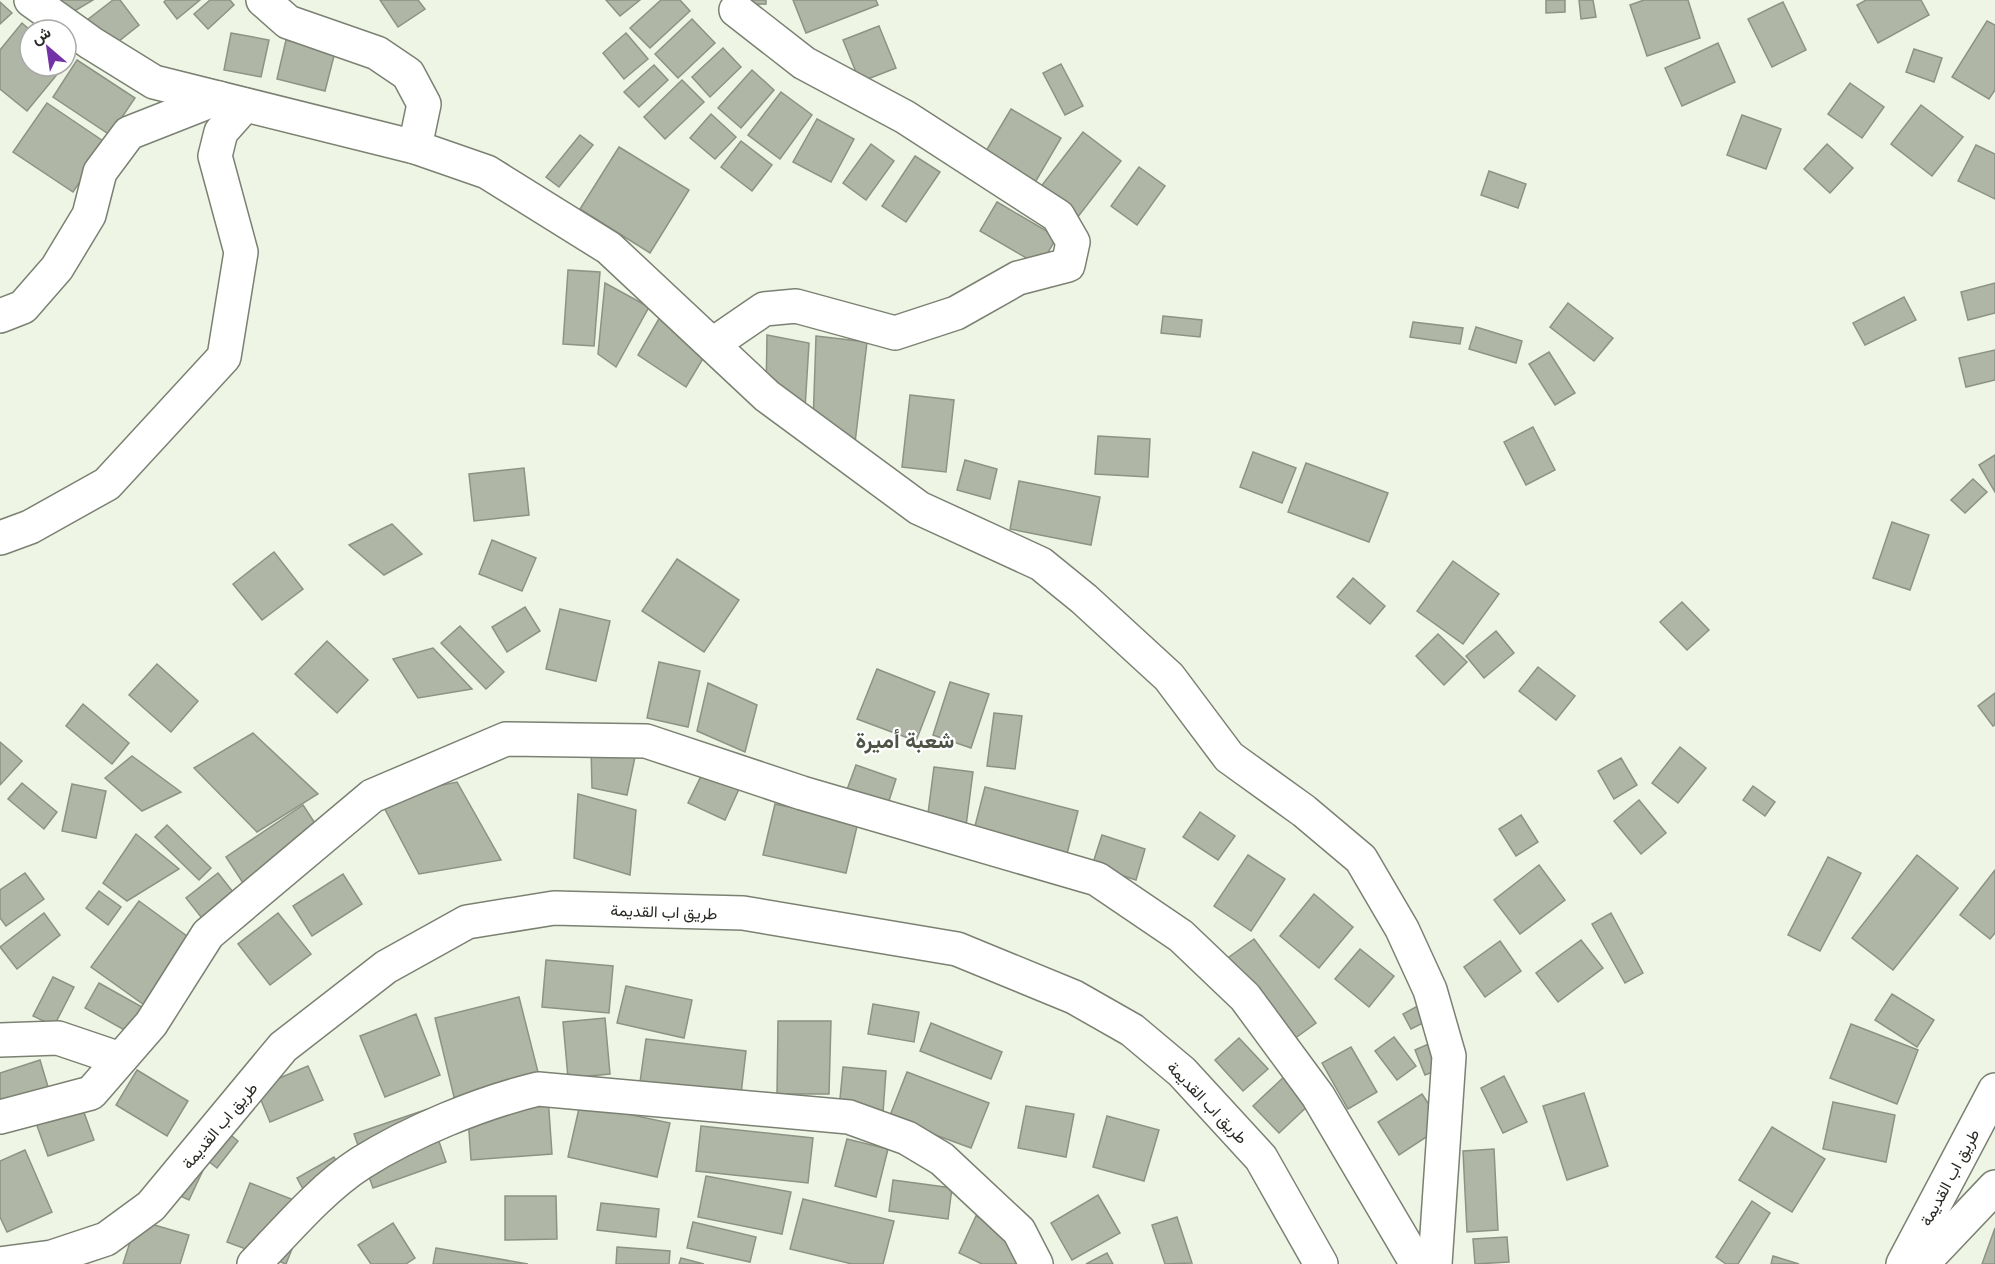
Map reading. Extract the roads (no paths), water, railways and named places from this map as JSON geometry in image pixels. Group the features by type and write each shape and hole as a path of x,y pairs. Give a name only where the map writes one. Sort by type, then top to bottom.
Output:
{"street":[{"path":"31,0 91,43 154,82 415,147 487,172 609,248 767,396 919,508 1041,564 1084,599 1168,677 1229,757 1304,811 1361,859 1402,929 1430,990 1449,1056 1436,1264"},
{"path":"263,0 288,22 377,53 408,74 424,104 415,147"},
{"path":"713,344 764,309 796,306 895,333 956,313 1018,278 1068,265 1073,242 1058,216 905,117 804,63 736,10"},
{"path":"0,316 23,308 57,268 89,215 100,172 129,133 232,101"},
{"path":"0,538 30,527 107,484 224,357 241,252 215,156 232,101"},
{"path":"0,1117 92,1093 151,1024 208,934 372,796 506,739 646,741 802,793 1097,879 1181,936 1245,998 1318,1096 1417,1264"},
{"name":"طريق اب القديمة","path":"0,1264 52,1257 106,1239 151,1206 283,1047 386,967 467,922 554,908 743,913 946,947 957,949 1074,997 1132,1030 1182,1072 1261,1158 1321,1264"},
{"path":"0,1040 58,1038 120,1059"},
{"path":"254,1264 309,1207 360,1164 493,1100 538,1089 849,1117 907,1138 942,1159 1019,1231 1036,1264"},
{"name":"طريق اب القديمة","path":"1903,1264 1995,1090"},
{"path":"1922,1264 1995,1187"}],"district":[{"name":"شعبة أميرة","path":"905,739"}]}
